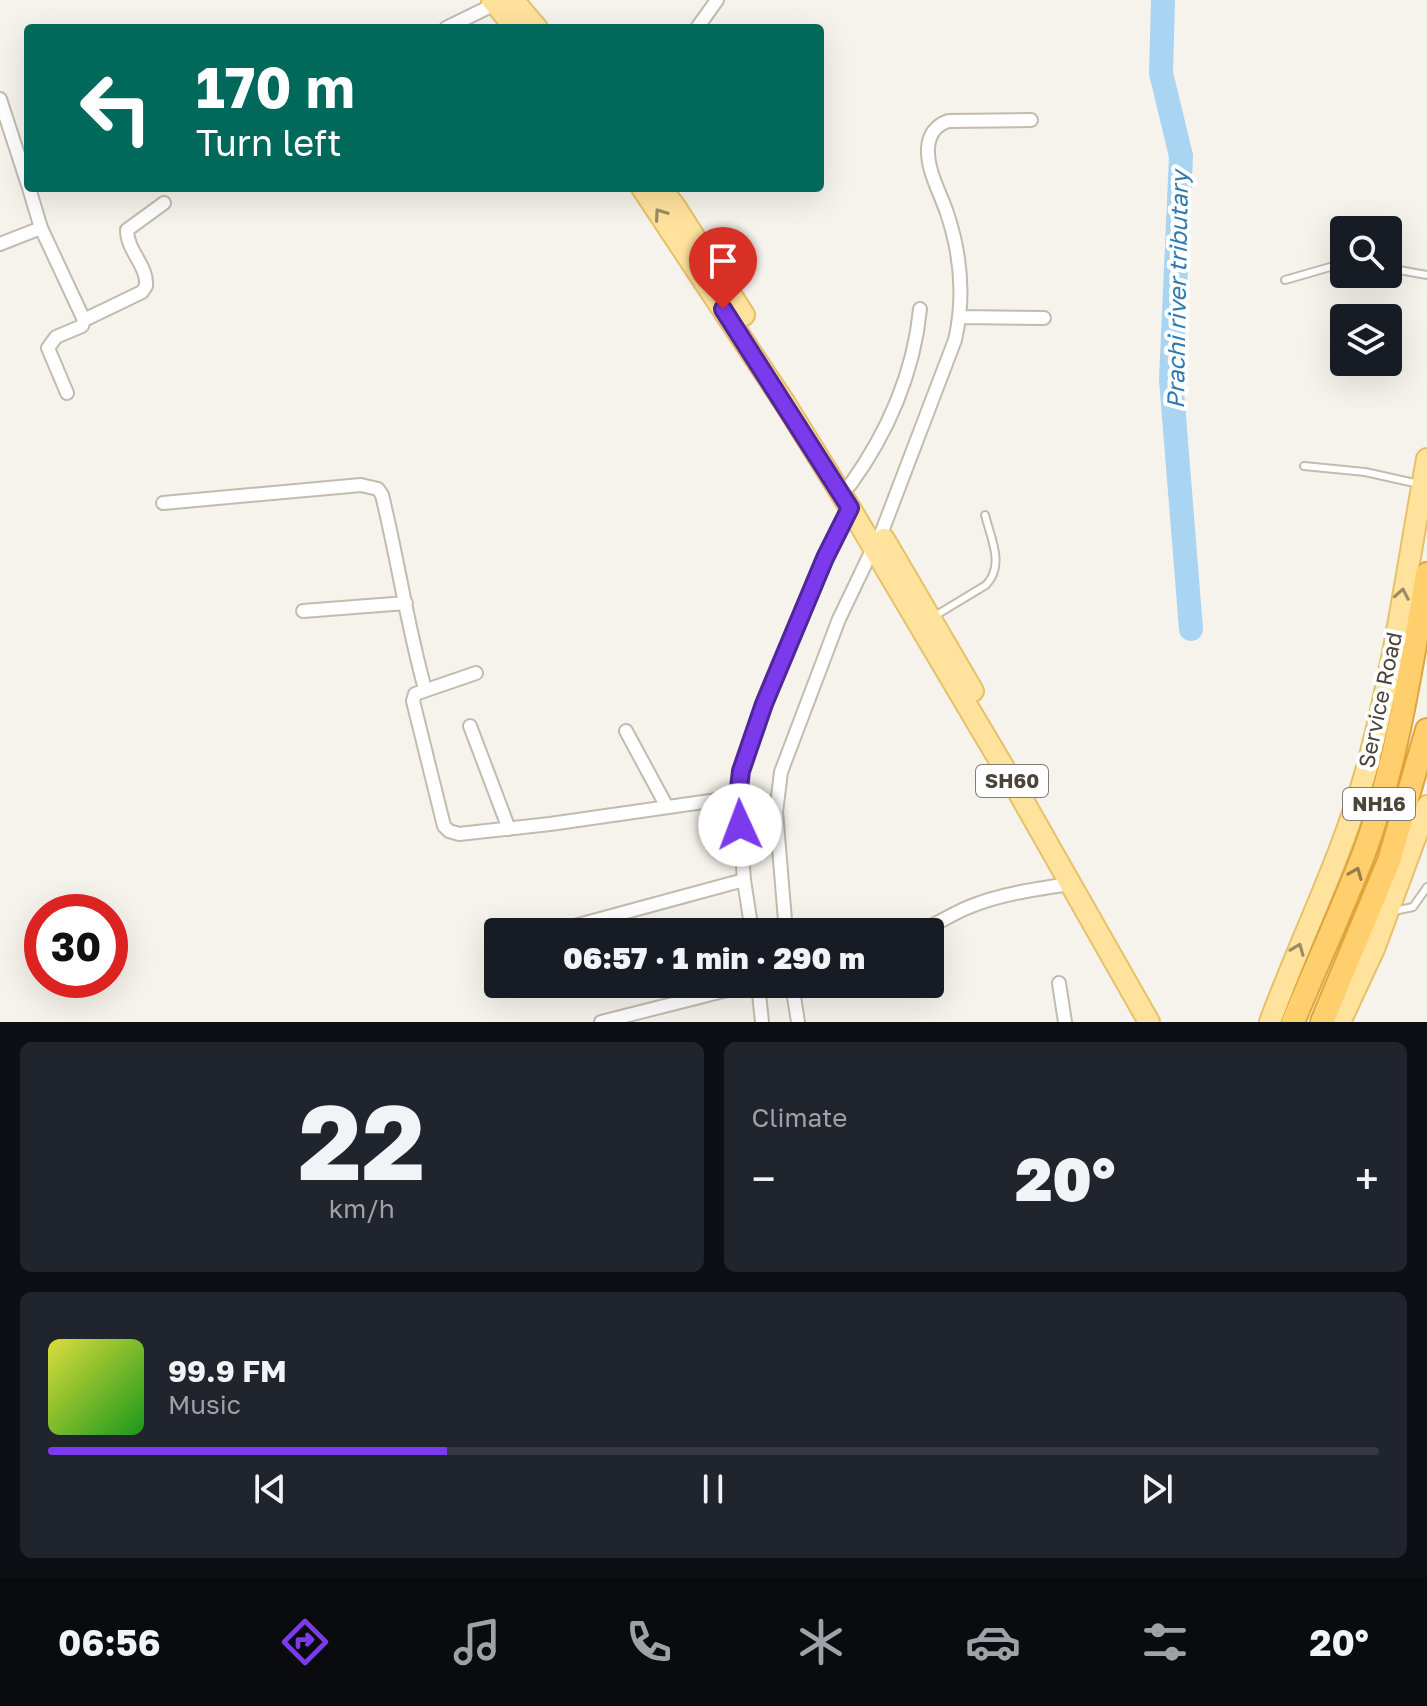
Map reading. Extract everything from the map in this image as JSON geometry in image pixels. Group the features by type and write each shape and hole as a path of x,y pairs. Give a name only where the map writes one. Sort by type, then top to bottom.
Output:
{"highway":[{"name":"NH16","path":"1293,1022 1364,852 1384,789 1399,732 1427,574"},
{"name":"NH16","path":"1322,1022 1389,861 1427,730"}],"main road":[{"path":"500,1 513,24"},
{"path":"500,1 532,24"},
{"name":"SH60","path":"645,192 853,502"},
{"name":"SH60","path":"664,192 876,539 1070,884 1132,984"},
{"name":"Service Road","path":"1270,1022 1344,835 1365,773 1380,714 1427,459"},
{"name":"SH60","path":"876,539 931,618 1083,881 1150,1021"},
{"path":"1340,1022 1388,911 1427,806"}],"street":[{"path":"700,24 717,0"},
{"path":"454,24 500,1"},
{"path":"0,99 24,174"},
{"path":"785,918 776,812 781,772 839,619 876,539 955,340 961,317 962,289 957,252 948,215 930,167 928,149 931,134 937,125 948,121 1031,120"},
{"path":"30,192 41,228 84,320 82,326 56,337 48,348 67,393"},
{"path":"84,320 142,292 146,286 145,274 127,230 164,203"},
{"path":"0,244 41,228"},
{"path":"750,918 738,797 741,771 764,704 825,558 853,502 913,361 920,309"},
{"path":"961,317 1044,318"},
{"path":"163,503 361,485 378,489 399,564 408,628 425,689"},
{"path":"303,611 406,603"},
{"path":"476,673 425,689 415,694 413,701 444,826 449,831 459,834 509,829 738,797"},
{"path":"470,726 509,829"},
{"path":"626,731 667,807"},
{"path":"604,918 744,880"},
{"path":"944,920 972,905 1030,890 1070,884"},
{"path":"1059,983 1065,1022"},
{"path":"607,1021 697,998"},
{"path":"759,998 762,1022"},
{"path":"794,998 798,1022"}],"lane":[{"path":"1285,280 1330,267"},
{"path":"1402,271 1427,275"},
{"path":"1304,466 1365,472 1422,485"},
{"path":"931,618 986,585 992,578 997,559 985,515"},
{"path":"1388,911 1413,907 1427,887"}],"waterway":[{"name":"Prachi river tributary","path":"1163,0 1161,73 1181,156 1171,379 1191,629"}],"route":[{"path":"723,309 850,508 825,558 764,704 741,771 738,787 740,825"}]}
